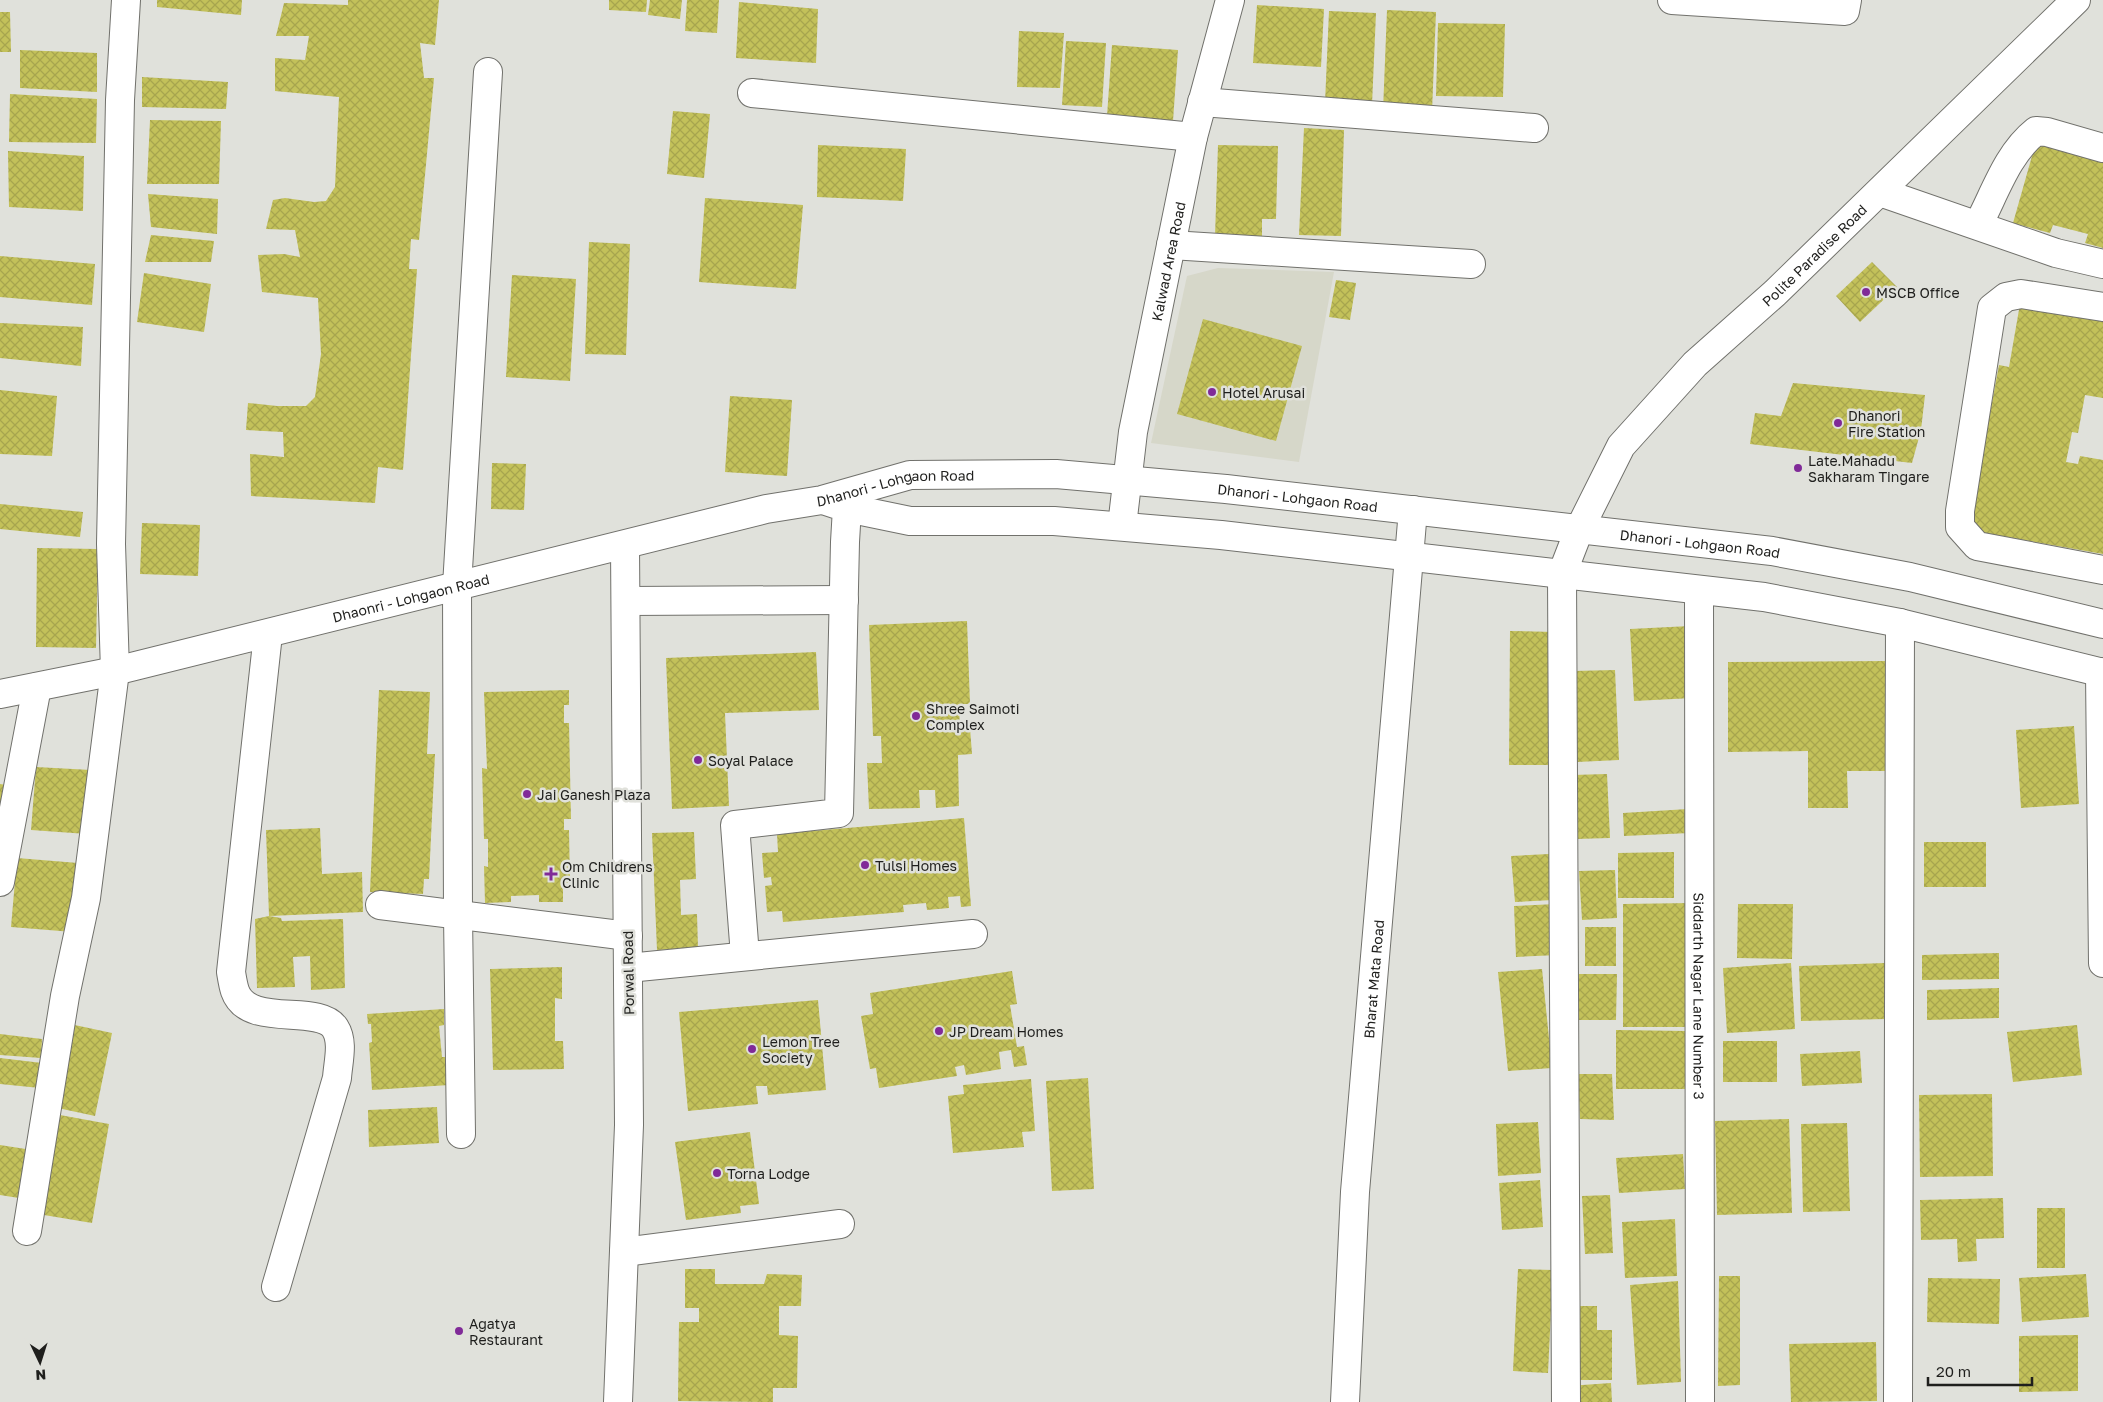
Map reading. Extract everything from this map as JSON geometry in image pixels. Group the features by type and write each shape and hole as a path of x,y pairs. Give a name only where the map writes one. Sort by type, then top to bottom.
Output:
{"street":[{"path":"27,1231 65,996 86,898 115,671 111,544 120,100 126,0"},
{"name":"Kalwad Area Road","path":"1122,526 1133,432 1193,136 1230,0"},
{"path":"1672,0 1845,11 1847,0"},
{"name":"Polite Paradise Road","path":"1562,574 1579,530 1621,446 1695,364 1776,294 2076,0"},
{"path":"461,1134 457,586 488,72"},
{"path":"752,93 1193,136"},
{"path":"1202,102 1534,128"},
{"path":"1978,225 2011,158 2024,141 2036,131 2047,132 2103,148"},
{"path":"1880,192 2056,252 2103,264"},
{"path":"1171,245 1470,264"},
{"path":"2103,307 2021,294 2006,297 1992,308 1960,511 1960,527 1977,546 2103,570"},
{"name":"Dhanori - Lohgaon Road","path":"822,500 910,475 1056,474 1226,489 1772,551 1910,578 2103,624"},
{"name":"Dhaonri - Lohgaon Road","path":"0,694 115,671 766,509 822,500"},
{"name":"Dhanori - Lohgaon Road","path":"822,500 847,508 910,521 1054,521 1122,526 1221,535 1764,598 1900,623 2102,672"},
{"path":"745,956 735,825 839,813 847,508"},
{"name":"Bharat Mata Road","path":"1345,1402 1355,1192 1413,510"},
{"name":"Porwal Road","path":"618,1402 630,1125 625,544"},
{"path":"1562,574 1566,1402"},
{"name":"Siddarth Nagar Lane Number 3","path":"1700,590 1700,1402"},
{"path":"626,601 844,600"},
{"path":"1898,1402 1900,623"},
{"path":"268,634 231,972 235,993 246,1007 269,1013 321,1018 335,1027 340,1044 337,1078 276,1287"},
{"path":"2102,672 2103,963"},
{"path":"0,882 37,686"},
{"path":"380,905 628,936"},
{"path":"628,968 973,934"},
{"path":"624,1252 840,1224"}],"shaded area":[{"path":"1218,268 1334,272 1299,462 1151,443 1187,276"}],"building":[{"path":"157,0 242,0 241,15 157,7"},
{"path":"348,0 439,0 435,45 420,43 424,78 434,78 419,240 411,239 409,269 417,269 403,470 378,467 375,503 251,496 250,454 284,457 283,432 246,430 248,403 306,406 315,397 321,354 318,298 262,292 258,255 284,254 300,257 295,230 266,229 273,200 285,198 314,202 326,201 335,187 339,97 275,91 275,58 305,60 309,36 276,36 284,3 348,5"},
{"path":"609,0 647,0 646,12 609,10"},
{"path":"650,0 682,0 680,19 648,15"},
{"path":"687,0 719,0 717,33 685,31"},
{"path":"739,2 818,9 816,63 736,58"},
{"path":"1257,5 1324,9 1321,67 1253,63"},
{"path":"1387,10 1436,12 1432,112 1383,111"},
{"path":"1329,11 1376,13 1372,105 1325,103"},
{"path":"0,12 10,12 11,52 0,52"},
{"path":"1438,23 1505,24 1503,97 1436,96"},
{"path":"1019,31 1064,33 1060,88 1017,87"},
{"path":"1066,41 1106,43 1102,107 1062,105"},
{"path":"1112,45 1178,50 1173,121 1107,116"},
{"path":"20,50 97,53 97,92 20,88"},
{"path":"142,77 228,82 226,109 142,107"},
{"path":"10,94 97,99 96,143 9,142"},
{"path":"673,111 710,114 704,178 667,174"},
{"path":"150,120 221,121 219,184 147,184"},
{"path":"1304,128 1344,130 1341,236 1299,235"},
{"path":"2036,142 2103,160 2103,248 2085,243 2088,234 2053,225 2050,233 2013,223"},
{"path":"818,145 906,149 903,201 817,197"},
{"path":"1218,145 1278,146 1276,219 1262,219 1262,238 1215,236"},
{"path":"8,151 84,156 83,211 9,207"},
{"path":"148,194 218,199 217,234 151,227"},
{"path":"705,198 803,205 796,289 699,282"},
{"path":"151,235 214,241 211,262 145,262"},
{"path":"589,242 630,244 626,355 585,354"},
{"path":"0,256 95,264 92,305 0,297"},
{"name":"MSCB Office","path":"1872,262 1897,287 1860,322 1836,296"},
{"path":"144,273 211,284 204,332 137,322"},
{"path":"512,275 576,279 570,381 506,377"},
{"path":"1336,280 1356,283 1350,320 1329,317"},
{"path":"2020,304 2103,319 2103,398 2085,395 2078,433 2072,432 2066,462 2078,464 2080,456 2103,460 2103,554 1968,530 1999,365 2009,367"},
{"path":"1203,319 1302,346 1276,441 1177,414"},
{"path":"0,323 83,327 81,366 0,358"},
{"name":"Dhanori Fire Station","path":"1793,383 1925,395 1921,430 1912,463 1750,444 1755,413 1781,416"},
{"path":"0,390 57,396 52,456 0,454"},
{"path":"730,396 792,400 787,476 725,472"},
{"path":"492,463 526,464 524,510 491,509"},
{"path":"0,504 83,512 80,537 0,529"},
{"path":"142,523 200,525 198,576 140,574"},
{"path":"37,548 98,549 96,648 36,647"},
{"name":"Shree Saimoti Complex","path":"967,621 970,704 959,704 960,729 970,728 972,754 958,755 959,806 936,808 935,790 919,790 920,808 869,809 867,763 882,763 881,736 873,736 869,625"},
{"path":"1690,626 1693,698 1634,701 1630,629"},
{"path":"1510,631 1555,632 1555,765 1509,765"},
{"name":"Soyal Palace","path":"816,652 819,710 725,713 729,806 672,809 666,658"},
{"path":"1890,661 1890,771 1847,771 1848,808 1808,808 1808,751 1728,752 1728,662"},
{"path":"1615,670 1619,760 1577,762 1573,671"},
{"path":"379,690 430,692 427,754 435,754 429,879 424,879 423,894 370,892"},
{"name":"Jai Ganesh Plaza","path":"569,690 569,705 564,705 564,723 569,723 571,819 564,819 564,830 569,830 570,883 563,883 563,902 539,902 539,895 511,896 511,902 485,903 484,866 488,867 488,839 484,839 482,768 487,769 484,692"},
{"path":"2074,726 2079,804 2021,808 2016,730"},
{"path":"36,767 91,770 87,834 31,830"},
{"path":"1607,774 1610,838 1576,839 1572,775"},
{"path":"0,784 6,785 0,828"},
{"path":"1688,809 1690,833 1624,836 1623,813"},
{"name":"Tulsi Homes","path":"964,818 971,906 961,907 960,896 948,897 949,908 927,910 926,903 903,905 904,912 783,922 782,911 767,912 765,886 772,885 771,877 764,878 762,853 778,852 777,834"},
{"path":"320,828 322,874 362,872 363,912 269,916 266,830"},
{"path":"694,832 696,879 680,880 681,915 697,914 698,948 657,950 652,833"},
{"path":"1924,842 1986,842 1986,887 1924,887"},
{"path":"1674,852 1674,898 1618,898 1618,853"},
{"path":"1549,854 1553,900 1515,902 1511,856"},
{"path":"17,858 78,863 73,932 11,927"},
{"path":"1615,870 1617,918 1582,920 1579,871"},
{"path":"1691,903 1690,1027 1623,1027 1623,904"},
{"path":"1557,904 1558,955 1516,957 1514,906"},
{"path":"1738,904 1793,904 1792,959 1737,958"},
{"path":"269,916 281,918 282,921 343,919 345,988 311,990 310,956 293,957 295,987 257,988 255,919"},
{"path":"1585,927 1616,927 1616,966 1585,966"},
{"path":"1999,953 1999,979 1922,980 1922,955"},
{"path":"1791,963 1795,1029 1727,1033 1723,968"},
{"path":"1885,963 1886,1019 1801,1021 1799,966"},
{"path":"562,967 562,999 555,998 555,1041 563,1041 564,1069 493,1070 490,969"},
{"path":"1542,969 1552,1068 1508,1071 1498,972"},
{"name":"JP Dream Homes","path":"1012,971 1017,1004 1010,1005 1017,1047 1024,1046 1027,1065 1014,1067 1011,1050 999,1052 1001,1069 966,1075 964,1065 955,1067 957,1076 879,1088 876,1068 870,1069 861,1016 873,1014 870,993"},
{"path":"1579,974 1617,974 1616,1020 1578,1020"},
{"path":"1999,988 1999,1018 1927,1020 1927,990"},
{"name":"Lemon Tree Society","path":"818,1000 826,1090 768,1095 767,1086 756,1086 758,1104 688,1111 679,1012"},
{"path":"444,1009 444,1025 439,1026 442,1057 447,1057 449,1085 372,1090 369,1043 372,1042 371,1024 368,1024 367,1014"},
{"path":"70,1024 112,1033 95,1116 53,1107"},
{"path":"2077,1025 2082,1075 2013,1082 2007,1032"},
{"path":"1616,1030 1686,1031 1686,1089 1616,1089"},
{"path":"0,1034 42,1039 41,1058 0,1055"},
{"path":"1723,1041 1777,1041 1777,1082 1723,1082"},
{"path":"1860,1051 1862,1083 1802,1086 1800,1054"},
{"path":"0,1058 42,1063 40,1088 0,1084"},
{"path":"1578,1074 1612,1074 1614,1120 1580,1119"},
{"path":"1088,1078 1094,1189 1052,1191 1046,1081"},
{"path":"1031,1079 1035,1131 1022,1132 1024,1147 953,1153 948,1096 964,1094 963,1085"},
{"path":"1992,1094 1993,1176 1920,1177 1919,1095"},
{"path":"437,1107 439,1143 369,1147 368,1110"},
{"path":"60,1115 109,1124 92,1223 44,1215"},
{"path":"1789,1119 1792,1213 1717,1215 1715,1121"},
{"path":"1538,1122 1541,1173 1498,1176 1496,1124"},
{"path":"1847,1123 1850,1211 1803,1212 1801,1124"},
{"name":"Torna Lodge","path":"750,1132 759,1204 740,1206 741,1213 686,1220 675,1142"},
{"path":"0,1145 32,1150 25,1199 0,1195"},
{"path":"1683,1154 1685,1189 1619,1193 1616,1158"},
{"path":"1540,1180 1543,1227 1502,1230 1499,1183"},
{"path":"1610,1195 1613,1253 1585,1254 1582,1196"},
{"path":"2003,1198 2004,1238 1976,1239 1977,1261 1958,1262 1957,1239 1921,1240 1920,1200"},
{"path":"2037,1208 2065,1208 2065,1268 2037,1268"},
{"path":"1675,1219 1677,1276 1625,1278 1622,1222"},
{"path":"685,1269 715,1269 715,1284 764,1284 767,1274 802,1275 801,1306 779,1306 779,1335 798,1336 797,1388 773,1388 773,1402 678,1401 679,1322 699,1322 699,1308 685,1308"},
{"path":"1518,1269 1553,1270 1548,1373 1513,1371"},
{"path":"2086,1274 2089,1317 2022,1322 2019,1278"},
{"path":"1719,1276 1740,1276 1740,1385 1718,1386"},
{"path":"1928,1278 2000,1279 1999,1324 1927,1322"},
{"path":"1678,1281 1681,1382 1637,1385 1630,1285"},
{"path":"1571,1306 1597,1306 1597,1330 1612,1330 1612,1380 1572,1380"},
{"path":"2078,1335 2078,1391 2019,1392 2019,1336"},
{"path":"1876,1342 1877,1401 1791,1402 1789,1344"},
{"path":"1611,1383 1612,1402 1569,1402 1568,1386"}],"place":[{"name":"MSCB Office","path":"1866,292"},
{"name":"Hotel Arusai","path":"1212,392"},
{"name":"Dhanori Fire Station","path":"1838,423"},
{"name":"Late.Mahadu Sakharam Tingare","path":"1798,468"},
{"name":"Shree Saimoti Complex","path":"916,716"},
{"name":"Soyal Palace","path":"698,760"},
{"name":"Jai Ganesh Plaza","path":"527,794"},
{"name":"Tulsi Homes","path":"865,865"},
{"name":"Om Childrens Clinic","path":"551,874"},
{"name":"JP Dream Homes","path":"939,1031"},
{"name":"Lemon Tree Society","path":"752,1049"},
{"name":"Torna Lodge","path":"717,1173"},
{"name":"Agatya Restaurant","path":"459,1331"}]}
